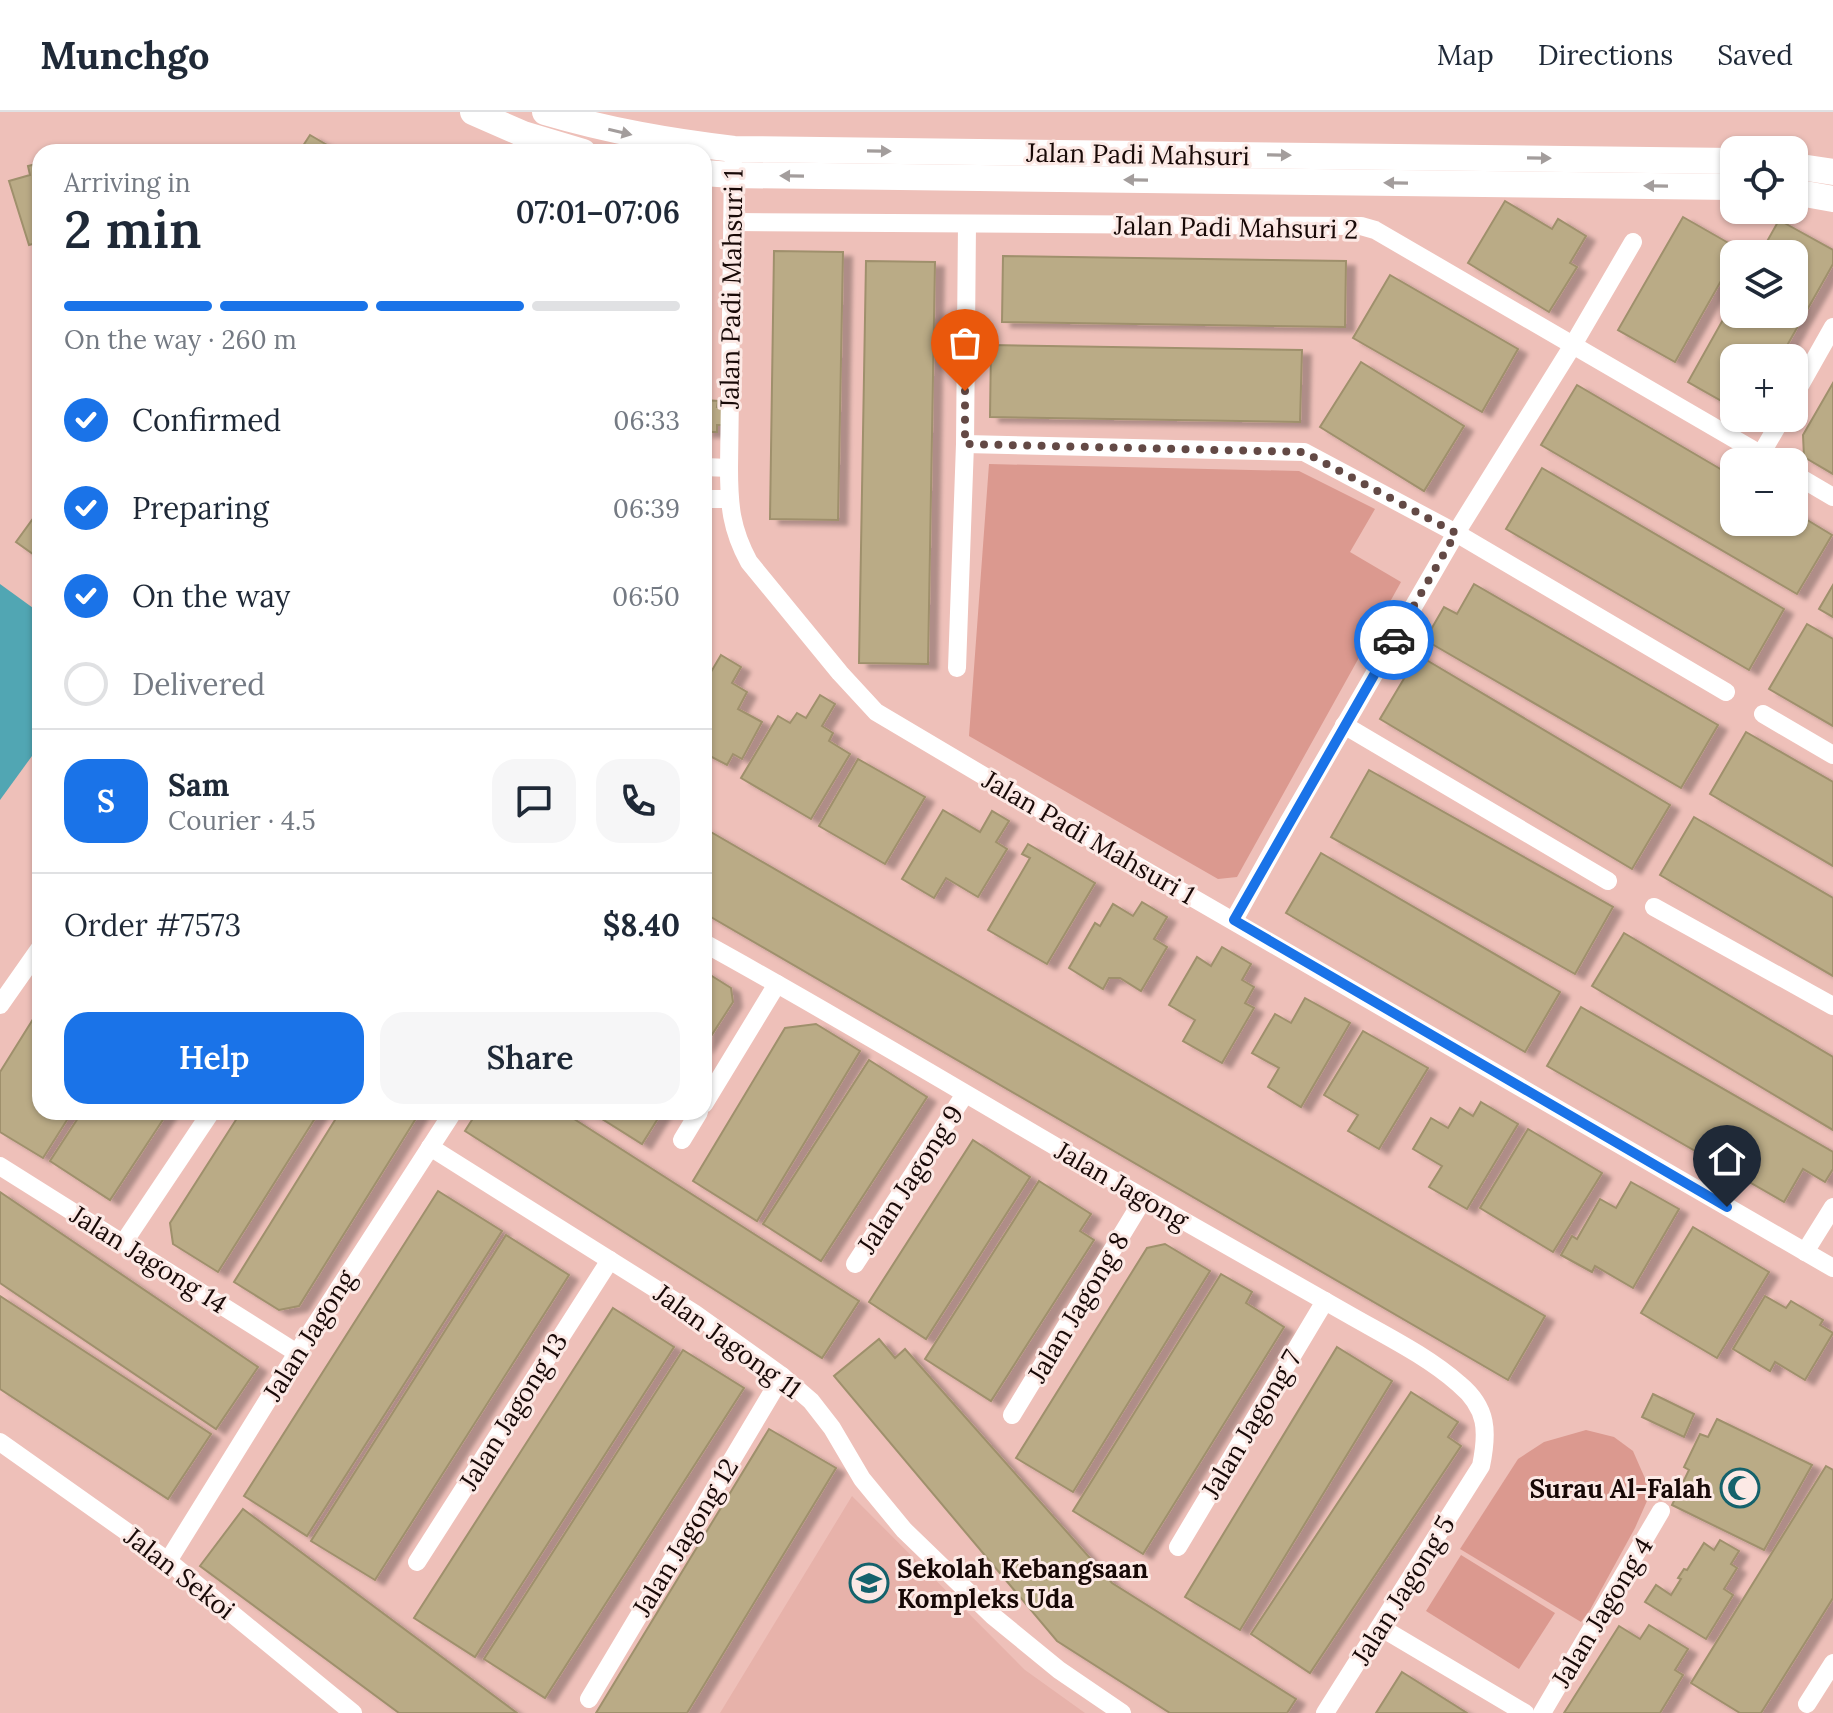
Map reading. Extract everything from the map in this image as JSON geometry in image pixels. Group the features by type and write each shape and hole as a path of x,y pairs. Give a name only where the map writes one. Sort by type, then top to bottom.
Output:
{"main road":[{"path":"473,112 523,134 556,144"},
{"name":"Jalan Padi Mahsuri","path":"545,112 635,135 687,144"},
{"name":"Jalan Padi Mahsuri","path":"712,147 1720,161"},
{"path":"1808,168 1833,172"},
{"name":"Jalan Padi Mahsuri","path":"712,174 1720,187"},
{"path":"1808,195 1833,199"}],"street":[{"name":"Jalan Padi Mahsuri 1","path":"734,149 729,499 735,532 749,562 876,712 1833,1268"},
{"name":"Jalan Padi Mahsuri 2","path":"732,222 1361,226 1375,230 1750,448"},
{"path":"957,668 965,444 967,224"},
{"path":"1234,920 1456,533 1633,242"},
{"path":"1808,371 1833,327"},
{"path":"965,444 1304,452 1456,533 1726,692"},
{"path":"712,467 729,468"},
{"path":"1808,482 1833,497"},
{"path":"712,499 729,499"},
{"path":"1763,714 1833,755"},
{"path":"1344,725 1608,881"},
{"path":"1654,907 1833,1006"},
{"name":"Jalan Jagong","path":"712,947 1410,1349 1460,1384 1477,1403 1485,1422 1481,1466"},
{"path":"0,1005 32,959"},
{"path":"712,1091 777,984"},
{"name":"Jalan Jagong 9","path":"855,1264 965,1094"},
{"path":"124,1242 206,1120"},
{"name":"Jalan Jagong","path":"168,1561 297,1353 448,1120"},
{"path":"682,1140 694,1120"},
{"name":"Jalan Jagong 11","path":"430,1147 694,1313 782,1376 811,1401 832,1428 862,1479 904,1530 993,1616 1059,1670 1122,1713"},
{"name":"Jalan Jagong 14","path":"0,1166 297,1353"},
{"name":"Jalan Jagong 8","path":"1012,1415 1144,1198"},
{"path":"1805,1252 1833,1207"},
{"name":"Jalan Jagong 13","path":"417,1562 610,1260"},
{"name":"Jalan Jagong 7","path":"1178,1547 1325,1301"},
{"name":"Jalan Jagong 12","path":"589,1699 782,1376"},
{"name":"Jalan Sekoi","path":"0,1442 168,1561 353,1713"},
{"name":"Jalan Jagong 5","path":"1325,1713 1481,1466"},
{"name":"Jalan Jagong 4","path":"1542,1713 1661,1511"},
{"path":"1380,1627 1525,1713"},
{"path":"1807,1704 1833,1663"}],"shaded area":[{"path":"989,464 1299,471 1375,509 1350,552 1401,582 1237,877 1218,879 969,736"},
{"path":"1586,1430 1614,1437 1633,1451 1651,1492 1635,1528 1581,1622 1460,1549 1518,1459 1544,1442"},
{"name":"Sekolah Kebangsaan Kompleks Uda","path":"852,1496 1025,1670 1085,1713 720,1713"},
{"path":"1461,1555 1555,1613 1519,1669 1426,1611"}],"water":[{"path":"0,584 32,607 32,756 0,800"}],"building":[{"path":"310,135 325,144 304,144"},
{"path":"32,165 32,244 29,245 9,181 30,175 28,166"},
{"path":"1505,201 1552,229 1558,219 1586,236 1570,263 1577,267 1549,312 1468,263"},
{"path":"1683,217 1723,240 1720,240 1720,283 1675,362 1618,330"},
{"path":"1777,224 1786,224 1833,250 1833,264 1808,308 1808,240 1768,240"},
{"path":"774,251 843,252 838,520 770,519"},
{"path":"1003,256 1346,261 1345,327 1002,322"},
{"path":"866,261 935,262 928,664 859,663"},
{"path":"1390,275 1518,349 1482,412 1353,338"},
{"path":"1720,325 1720,328 1797,328 1788,344 1720,344 1720,400 1688,382"},
{"path":"991,345 1302,350 1300,422 990,417"},
{"path":"1361,362 1464,426 1424,491 1320,427"},
{"path":"1833,383 1833,474 1808,459 1803,435 1808,432 1808,426"},
{"path":"1577,385 1720,469 1720,536 1808,536 1808,520 1832,535 1797,594 1541,445"},
{"path":"712,401 718,401 717,407 723,407 722,425 717,425 717,432 712,432"},
{"path":"1542,468 1784,609 1749,670 1506,529"},
{"path":"32,520 32,553 16,542"},
{"path":"1474,584 1718,725 1681,788 1425,640 1444,607 1457,614"},
{"path":"1833,585 1833,617 1819,609"},
{"path":"1807,624 1833,639 1833,726 1769,689"},
{"path":"721,655 741,667 732,683 747,692 738,709 762,722 742,759 733,754 727,765 712,757 712,670"},
{"path":"1418,655 1670,805 1632,869 1380,719"},
{"path":"820,695 835,704 822,726 833,733 829,741 850,754 811,819 741,778 778,716 790,723 797,713 806,718"},
{"path":"1746,732 1833,782 1833,866 1710,794"},
{"path":"858,759 925,797 885,864 819,826"},
{"path":"1369,770 1613,907 1575,974 1331,837"},
{"path":"943,810 980,832 992,811 1009,821 996,842 1007,849 978,897 946,878 934,898 902,879"},
{"path":"1694,817 1833,898 1833,976 1660,875"},
{"path":"712,833 1545,1316 1508,1380 712,918"},
{"path":"1028,844 1095,883 1047,964 988,930 1030,858 1022,854"},
{"path":"1321,853 1560,992 1525,1052 1286,913"},
{"path":"1142,902 1167,917 1154,939 1167,947 1141,991 1120,978 1109,978 1103,989 1069,968 1095,923 1100,926 1113,904 1133,916"},
{"path":"1624,933 1833,1057 1833,1130 1592,986"},
{"path":"1222,947 1251,964 1242,980 1254,987 1245,1003 1254,1008 1222,1063 1183,1041 1195,1020 1169,1005 1197,957 1211,966"},
{"path":"712,976 731,988 733,1002 712,1035"},
{"path":"1305,998 1350,1023 1301,1107 1268,1087 1279,1068 1252,1053 1275,1014 1291,1023"},
{"path":"1581,1007 1833,1152 1833,1169 1825,1182 1803,1169 1784,1202 1547,1066"},
{"path":"32,1021 32,1120 67,1120 43,1158 0,1132 0,1072"},
{"path":"816,1024 860,1051 757,1221 693,1181 785,1028"},
{"path":"1363,1031 1428,1068 1379,1149 1348,1131 1358,1115 1324,1095"},
{"path":"869,1060 927,1097 821,1261 763,1224"},
{"path":"1481,1102 1518,1124 1467,1209 1429,1187 1442,1166 1413,1149 1431,1118 1448,1128 1460,1108 1473,1116"},
{"path":"77,1120 163,1120 110,1200 50,1161"},
{"path":"236,1120 314,1120 218,1272 173,1244 170,1223"},
{"path":"335,1120 415,1120 299,1306 279,1310 234,1282"},
{"path":"472,1120 576,1120 859,1301 822,1358 465,1131"},
{"path":"604,1120 657,1120 642,1144"},
{"path":"1528,1129 1602,1173 1553,1252 1480,1208"},
{"path":"973,1140 1030,1177 926,1339 869,1302"},
{"path":"1039,1181 1091,1214 1080,1231 1094,1240 991,1401 925,1359"},
{"path":"1631,1182 1679,1209 1633,1288 1595,1266 1592,1272 1561,1255 1572,1236 1577,1239 1600,1199 1616,1208"},
{"path":"438,1191 502,1231 307,1536 244,1496"},
{"path":"0,1192 258,1367 216,1429 0,1283"},
{"path":"1693,1227 1769,1272 1717,1358 1641,1313"},
{"path":"506,1235 569,1275 375,1580 311,1541"},
{"path":"1165,1244 1210,1271 1073,1492 1016,1458 1147,1248"},
{"path":"1221,1274 1252,1292 1246,1303 1284,1327 1143,1554 1073,1511"},
{"path":"0,1296 211,1434 168,1499 0,1389"},
{"path":"1765,1296 1786,1308 1791,1301 1823,1320 1820,1325 1833,1333 1805,1380 1775,1362 1770,1371 1733,1349"},
{"path":"613,1308 674,1347 475,1657 414,1618"},
{"path":"879,1339 895,1358 905,1349 1112,1583 1296,1699 1287,1713 1170,1713 1057,1641 834,1376"},
{"path":"1337,1347 1392,1381 1240,1630 1185,1597"},
{"path":"683,1350 744,1388 545,1698 484,1659"},
{"path":"1411,1392 1458,1422 1448,1437 1461,1446 1310,1673 1251,1634"},
{"path":"1653,1394 1694,1414 1684,1437 1642,1417"},
{"name":"Surau Al-Falah","path":"1717,1419 1812,1465 1764,1550 1672,1505 1689,1470 1684,1467 1700,1434 1708,1437"},
{"path":"769,1429 836,1468 687,1713 596,1713"},
{"path":"1826,1466 1833,1470 1833,1598 1761,1713 1740,1713 1691,1683"},
{"path":"243,1509 517,1713 399,1713 200,1566"},
{"path":"1720,1540 1739,1551 1731,1564 1737,1568 1724,1589 1733,1595 1706,1639 1645,1602 1656,1585 1671,1595 1681,1579 1678,1578 1684,1569 1687,1570 1704,1543 1714,1550"},
{"path":"1649,1625 1688,1649 1675,1670 1683,1675 1660,1713 1564,1713 1619,1626 1640,1639"},
{"path":"1402,1672 1467,1713 1376,1713"}],"way so far":[{"path":"965,391 965,444 1304,452 1456,533 1394,640"}],"place":[{"name":"Surau Al-Falah","path":"1740,1488"},
{"name":"Sekolah Kebangsaan Kompleks Uda","path":"869,1583"}],"route":[{"path":"1394,640 1234,920 1727,1207"}]}
